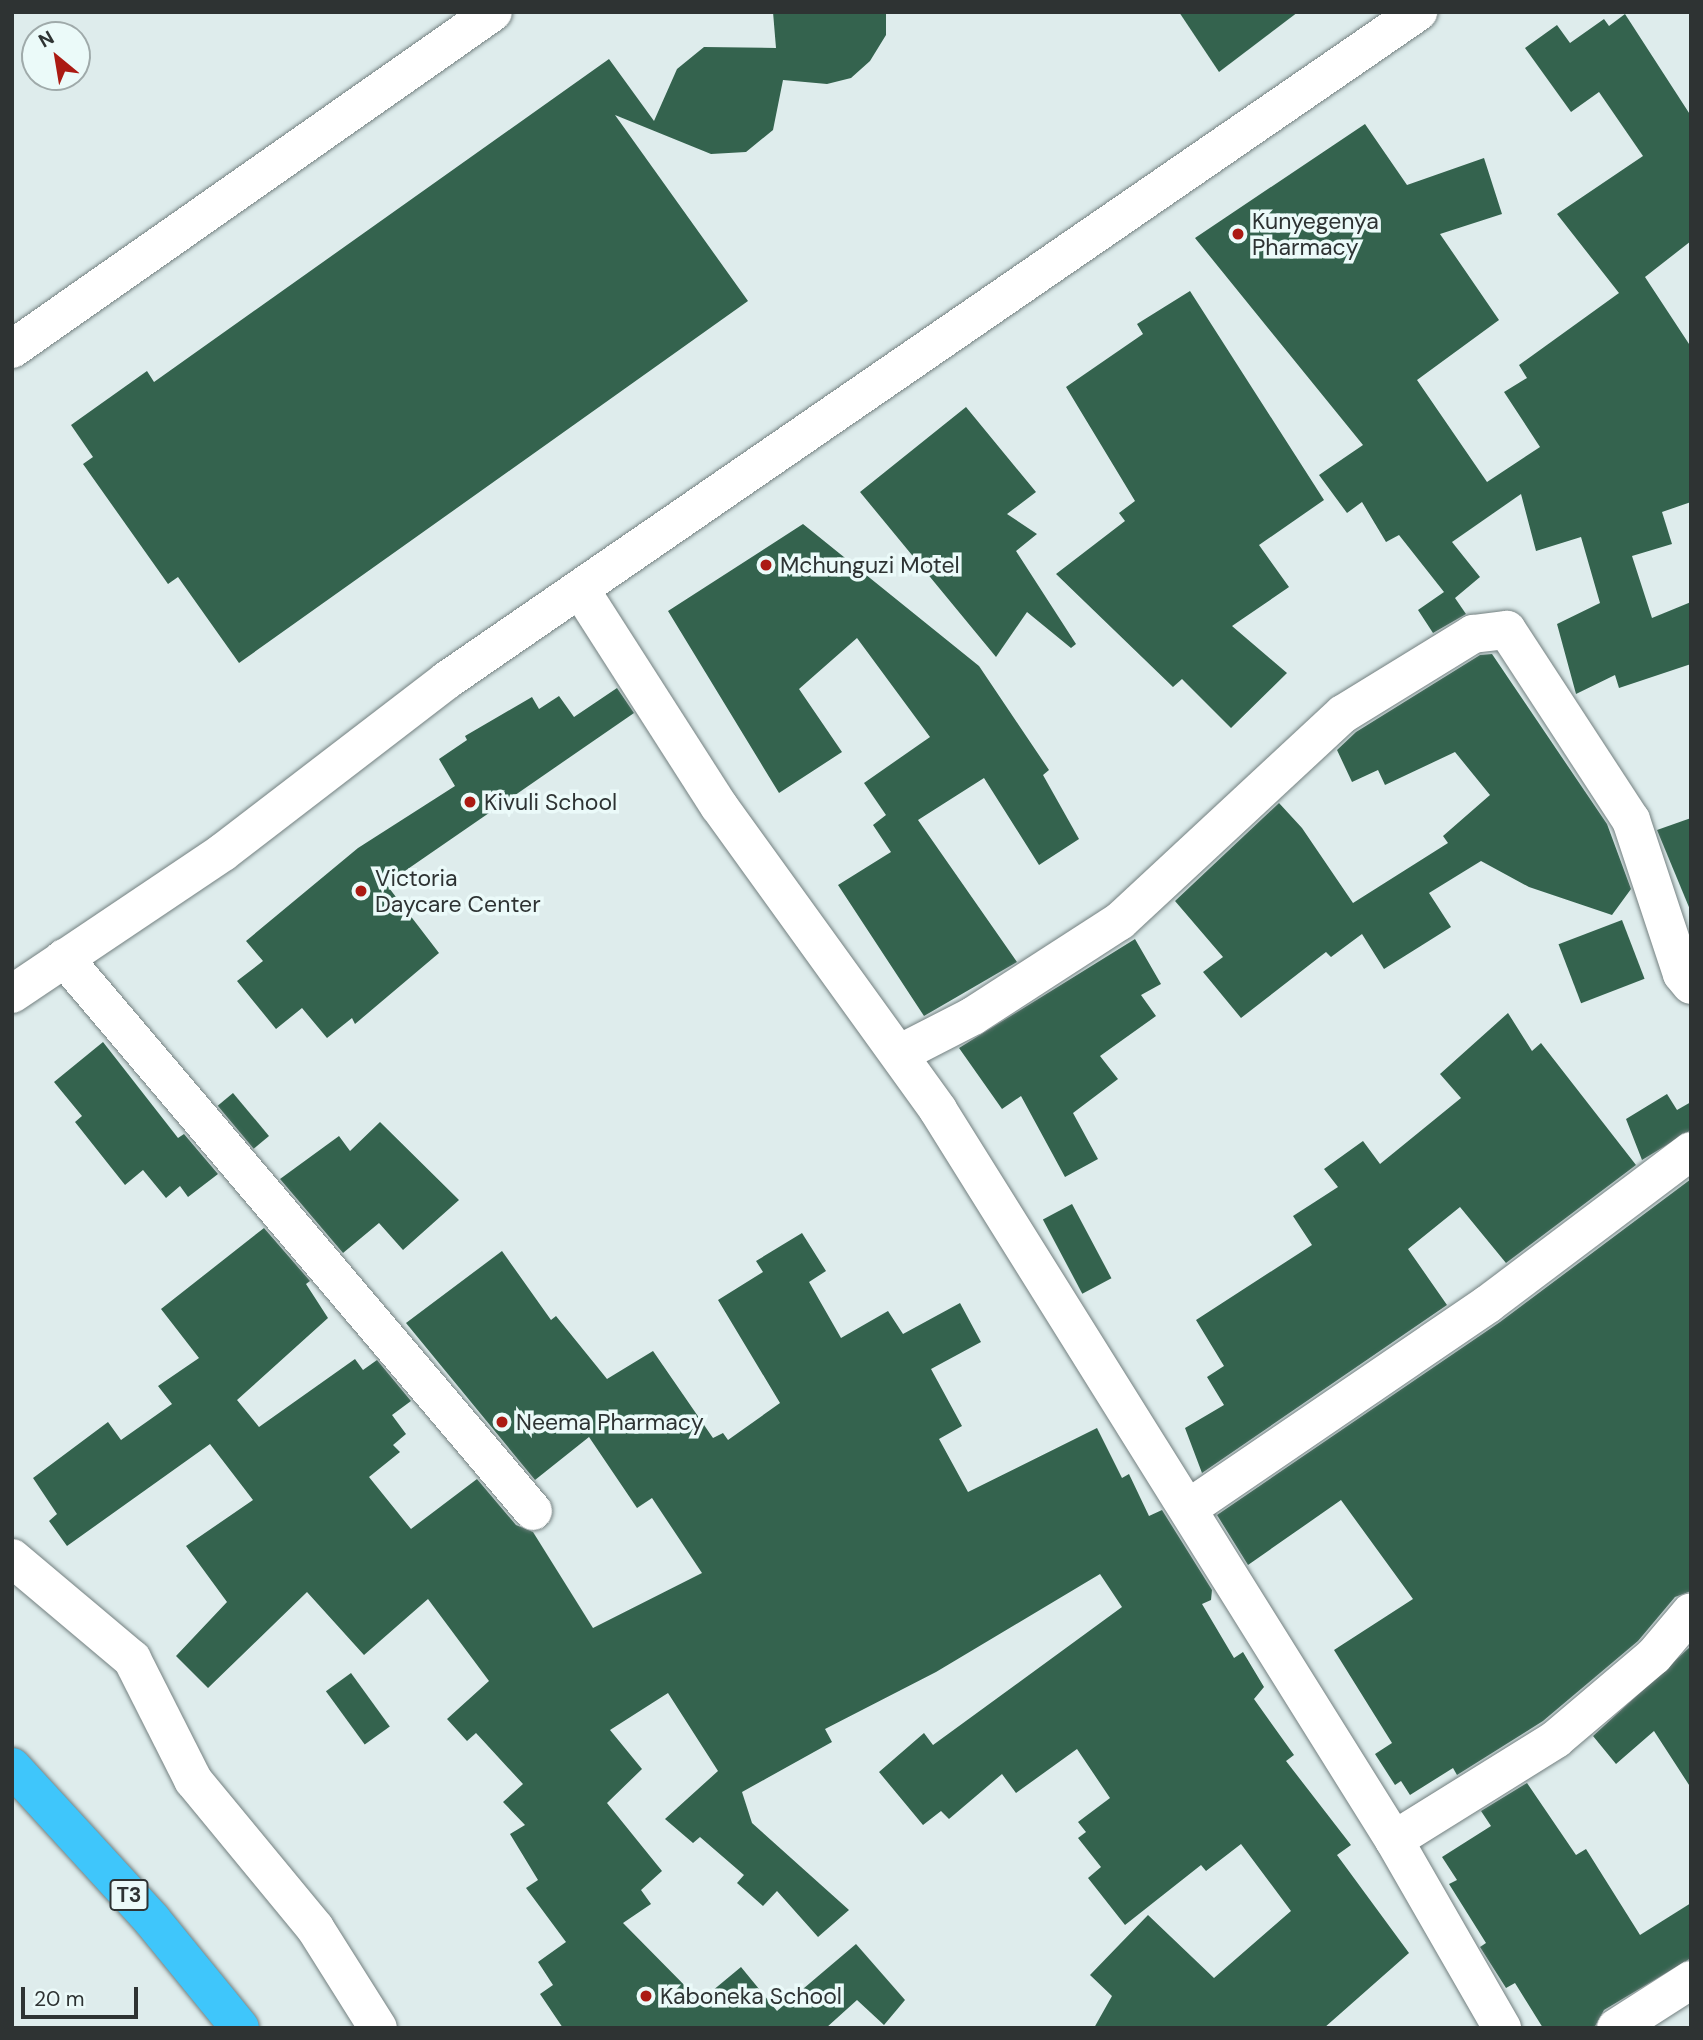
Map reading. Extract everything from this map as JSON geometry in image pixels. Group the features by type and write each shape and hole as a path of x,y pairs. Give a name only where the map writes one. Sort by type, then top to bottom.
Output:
{"highway":[{"name":"T3","path":"12,1767 152,1920 240,2028"}],"street":[{"path":"12,349 493,12"},
{"path":"12,994 223,852 447,680 1418,12"},
{"path":"580,589 719,806 899,1054 1189,1508 1394,1840 1502,2028"},
{"path":"899,1054 973,1016 1119,921 1343,714 1473,634 1507,630 1631,820 1682,974 1691,985"},
{"path":"64,958 533,1511"},
{"path":"1189,1508 1488,1304 1691,1151"},
{"path":"12,1558 132,1659 193,1780 315,1928 378,2028"},
{"path":"1394,1840 1556,1739 1654,1656 1691,1612"},
{"path":"1616,2028 1691,1980"}],"building":[{"path":"773,12 886,12 886,35 870,61 851,78 827,84 783,80 773,130 746,152 711,154 615,115 748,301 239,663 178,577 168,584 83,464 93,457 71,425 147,371 154,382 609,59 654,121 677,69 704,47 776,48"},
{"path":"1179,12 1298,12 1219,72"},
{"path":"1625,14 1691,116 1691,241 1645,277 1691,347 1691,502 1662,512 1672,544 1632,556 1652,618 1691,602 1691,664 1619,688 1615,675 1576,694 1557,624 1600,603 1581,537 1536,551 1521,494 1452,542 1480,577 1455,598 1466,614 1433,633 1418,610 1444,592 1399,535 1386,542 1362,502 1347,513 1319,475 1363,445 1195,238 1365,124 1407,185 1484,158 1502,214 1440,234 1499,320 1417,380 1487,482 1540,447 1504,392 1527,378 1519,365 1619,293 1557,214 1643,156 1599,92 1571,112 1525,48 1557,25 1570,43 1604,19 1609,26"},
{"path":"1190,291 1324,500 1259,545 1289,587 1232,626 1287,673 1231,728 1182,679 1173,687 1056,574 1125,521 1119,513 1135,501 1066,387 1143,334 1137,324"},
{"path":"966,407 1036,492 1007,514 1037,534 1016,551 1076,644 1071,648 1027,612 996,657 860,492"},
{"path":"803,524 979,666 1049,770 1043,775 1079,839 1039,865 984,778 918,820 1017,962 924,1016 838,885 891,852 873,825 886,815 864,783 930,737 857,638 799,689 842,752 779,793 668,611"},
{"path":"1492,654 1607,824 1631,889 1612,915 1529,887 1481,861 1429,893 1451,927 1384,969 1362,934 1331,957 1326,952 1241,1018 1203,972 1223,957 1175,901 1279,803 1302,828 1353,903 1448,843 1443,836 1490,795 1455,752 1385,785 1378,770 1352,782 1337,750 1356,732 1480,655"},
{"path":"617,688 634,713 386,884 439,953 355,1024 352,1018 327,1038 302,1008 276,1029 237,981 263,961 246,941 358,848 455,786 439,759 467,740 465,736 532,697 539,709 559,696 574,717"},
{"path":"1691,818 1691,912 1657,830"},
{"path":"1622,920 1645,979 1581,1003 1559,944"},
{"path":"1135,939 1161,984 1141,995 1156,1016 1100,1056 1118,1079 1073,1113 1098,1159 1065,1177 1021,1096 1002,1109 959,1048"},
{"path":"1508,1013 1532,1051 1541,1043 1636,1165 1506,1263 1460,1207 1408,1249 1447,1305 1202,1473 1185,1428 1224,1405 1207,1377 1224,1366 1196,1320 1312,1245 1293,1216 1338,1187 1324,1169 1363,1141 1380,1164 1461,1098 1440,1074"},
{"path":"103,1042 178,1138 184,1134 218,1174 188,1197 180,1186 166,1198 143,1170 125,1185 75,1122 82,1116 54,1082"},
{"path":"233,1093 269,1136 254,1149 218,1106"},
{"path":"1667,1094 1677,1110 1691,1102 1691,1130 1642,1160 1626,1119"},
{"path":"380,1122 459,1200 403,1250 379,1223 343,1253 280,1179 339,1136 350,1151"},
{"path":"1691,1179 1691,1591 1675,1597 1638,1641 1543,1721 1457,1775 1453,1768 1410,1795 1401,1781 1395,1785 1375,1754 1392,1743 1334,1650 1413,1599 1341,1500 1248,1565 1217,1515 1500,1322"},
{"path":"1072,1204 1111,1278 1082,1294 1043,1219"},
{"path":"264,1228 310,1281 306,1284 328,1318 237,1400 259,1427 355,1359 363,1370 377,1360 411,1401 392,1415 406,1434 393,1445 400,1452 369,1477 411,1529 477,1479 516,1525 533,1532 593,1628 702,1573 652,1498 637,1508 589,1437 535,1480 406,1323 502,1251 551,1320 556,1316 607,1379 653,1351 713,1438 723,1433 728,1440 780,1403 718,1300 763,1272 756,1261 802,1233 826,1271 809,1282 841,1338 888,1311 903,1334 960,1303 981,1342 931,1369 962,1426 939,1439 968,1492 1097,1428 1122,1478 1129,1474 1149,1516 1162,1510 1212,1590 1211,1600 1202,1604 1234,1658 1243,1652 1264,1687 1254,1699 1294,1755 1286,1761 1351,1845 1337,1855 1409,1953 1324,2028 1094,2028 1112,1996 1090,1975 1148,1915 1214,1978 1291,1911 1241,1844 1206,1871 1201,1865 1125,1925 1088,1878 1101,1867 1078,1838 1086,1832 1078,1822 1110,1798 1077,1749 1016,1793 1002,1774 949,1819 941,1811 923,1825 879,1772 924,1733 933,1745 1122,1607 1100,1574 936,1672 825,1729 832,1742 742,1792 752,1823 849,1910 818,1937 777,1891 763,1906 737,1883 744,1875 700,1837 693,1843 665,1819 718,1771 668,1693 610,1730 642,1769 607,1803 662,1871 641,1890 651,1904 623,1923 700,2001 741,1967 777,2011 856,1944 905,2000 884,2025 857,2000 826,2028 563,2028 540,1994 553,1985 538,1962 566,1942 526,1888 538,1880 510,1834 525,1825 503,1802 523,1784 476,1733 467,1741 447,1719 489,1681 428,1599 364,1655 307,1592 208,1688 176,1656 227,1602 186,1546 253,1500 210,1444 67,1546 49,1521 57,1514 33,1478 108,1422 121,1440 172,1404 158,1386 199,1358 161,1309"},
{"path":"1691,1646 1691,1788 1654,1731 1616,1764 1593,1736"},
{"path":"351,1673 390,1726 365,1745 326,1691"},
{"path":"1527,1783 1576,1855 1586,1849 1640,1935 1691,1903 1691,1958 1604,2010 1594,2028 1543,2028 1515,1983 1506,1988 1480,1947 1486,1943 1449,1884 1457,1880 1442,1857 1491,1826 1481,1811"}],"place":[{"name":"Kunyegenya Pharmacy","path":"1238,234"},
{"name":"Mchunguzi Motel","path":"766,565"},
{"name":"Kivuli School","path":"470,802"},
{"name":"Victoria Daycare Center","path":"361,891"},
{"name":"Neema Pharmacy","path":"502,1422"},
{"name":"Kaboneka School","path":"646,1996"}]}
